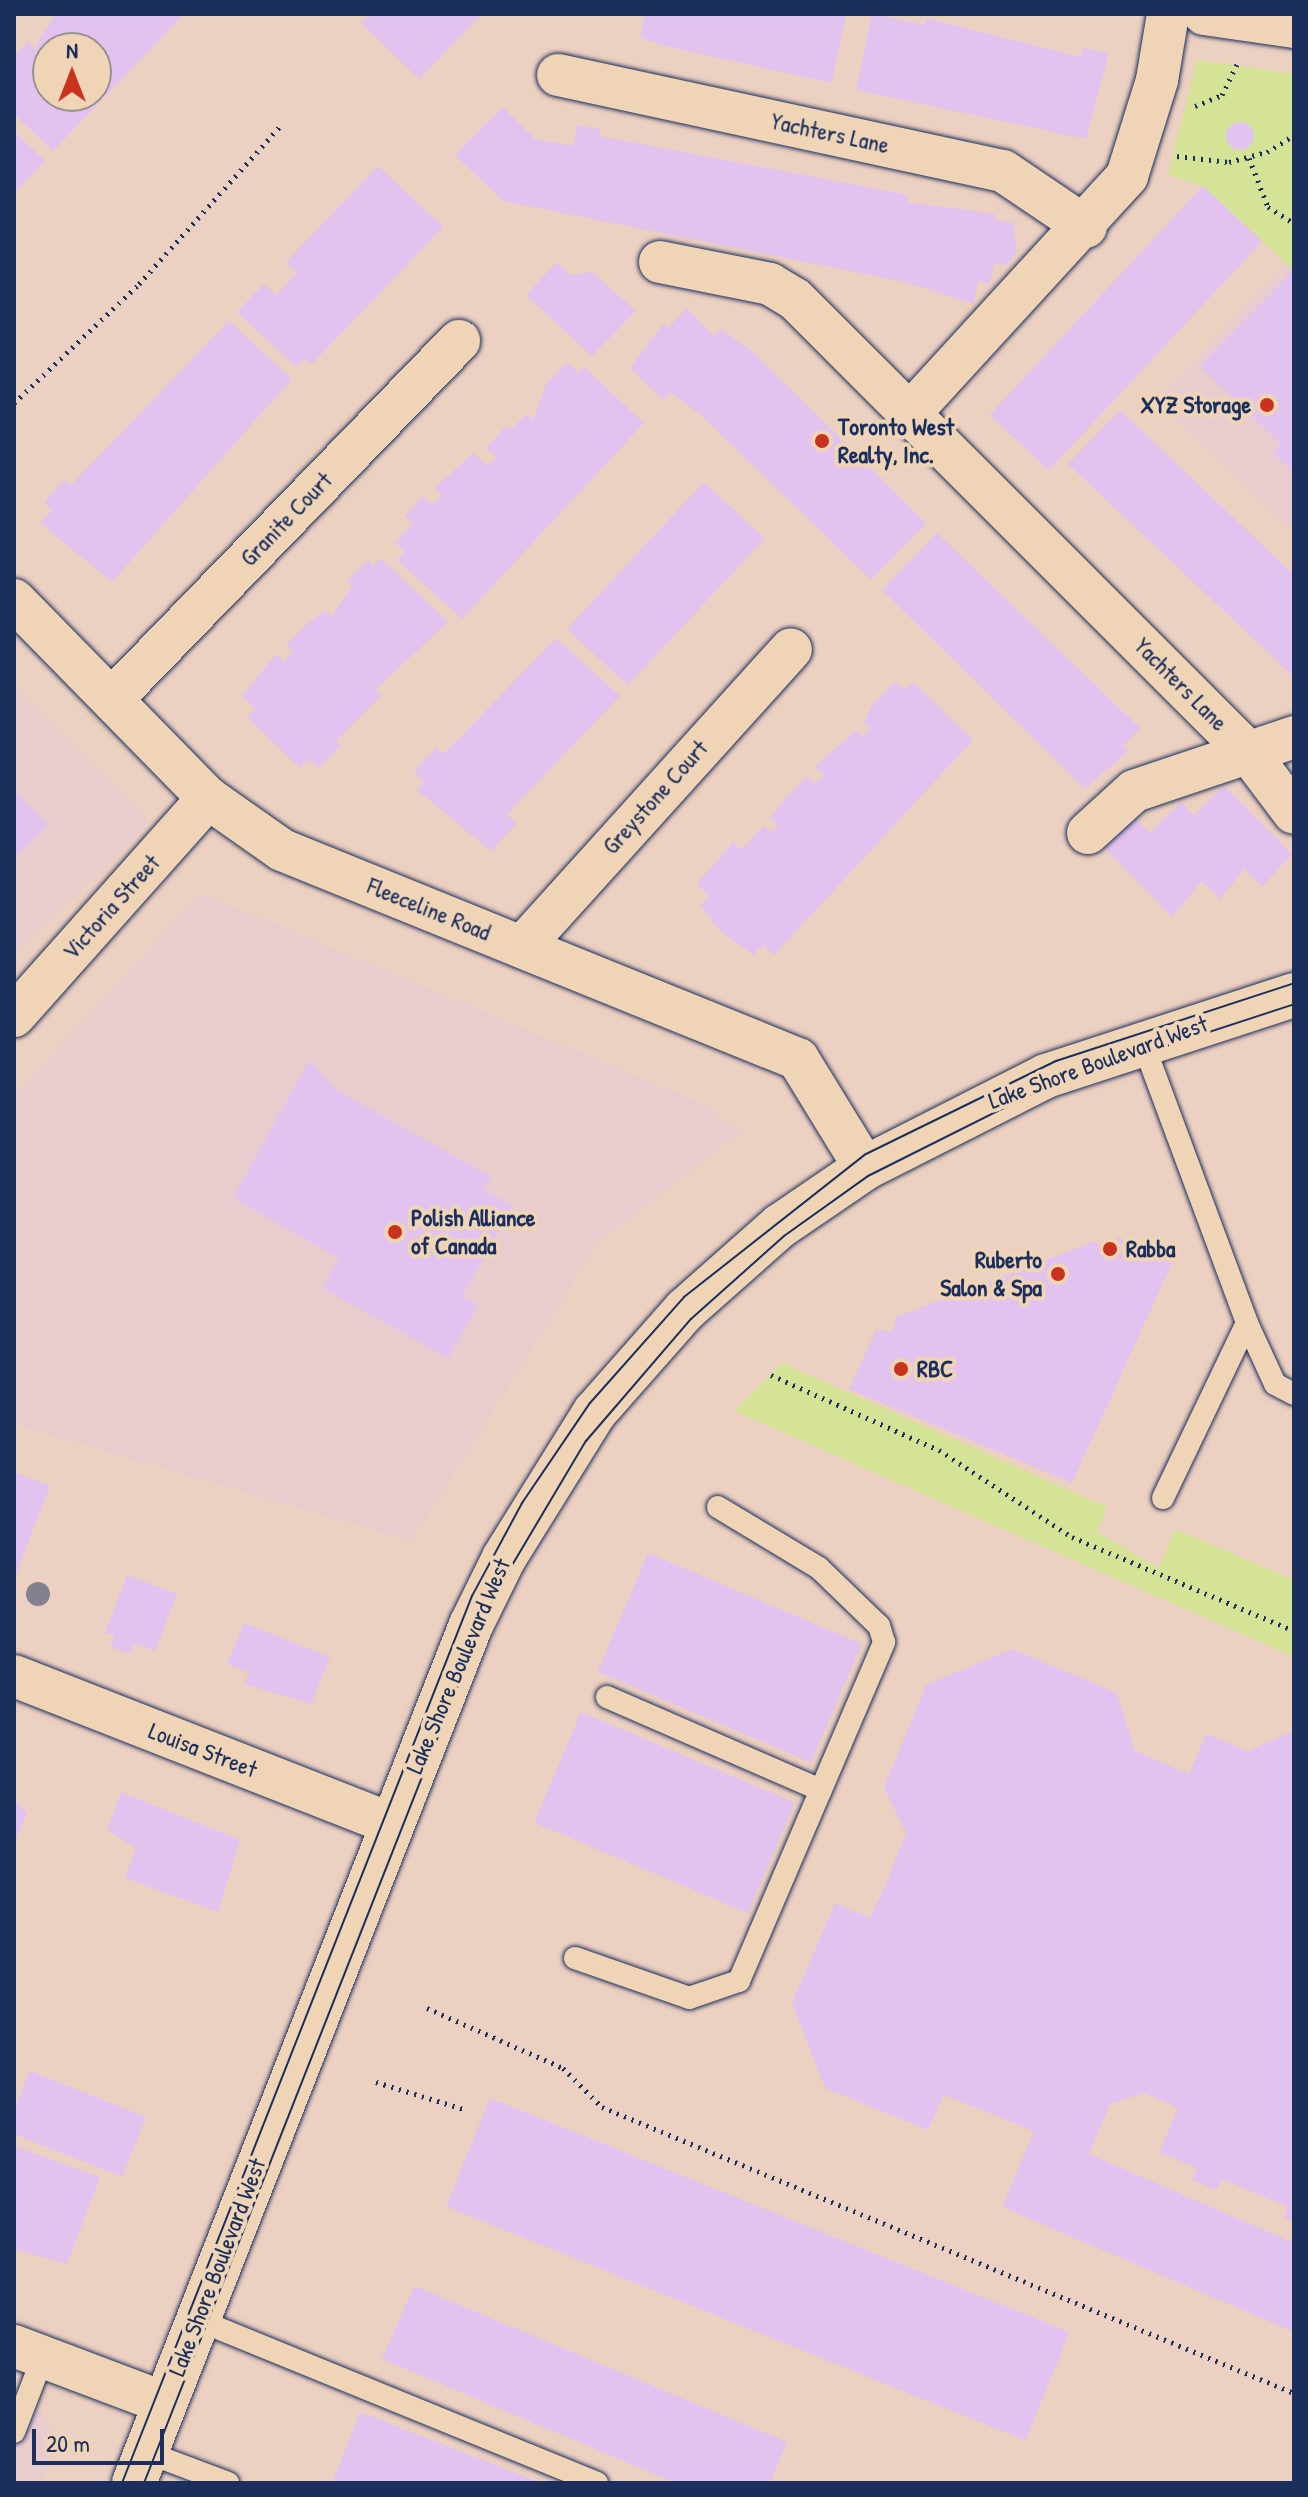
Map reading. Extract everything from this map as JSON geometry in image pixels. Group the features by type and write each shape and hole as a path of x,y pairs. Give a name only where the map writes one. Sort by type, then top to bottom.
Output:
{"main road":[{"name":"Lake Shore Boulevard West","path":"140,2468 471,1625 577,1437 685,1310 780,1226 865,1168 968,1110 1292,990"}],"street":[{"path":"911,412 1086,227 1139,147 1168,14"},
{"path":"1204,14 1294,27"},
{"name":"Yachters Lane","path":"558,75 1003,171 1086,227"},
{"name":"Yachters Lane","path":"660,262 770,284 795,299 1248,752 1294,813"},
{"name":"Granite Court","path":"114,697 459,341"},
{"name":"Fleeceline Road","path":"14,600 114,697 208,798 282,850 798,1059 865,1168"},
{"name":"Greystone Court","path":"522,947 791,649"},
{"name":"Yachters Lane","path":"1088,833 1134,791 1294,737"},
{"name":"Victoria Street","path":"14,1016 208,798"},
{"name":"Louisa Street","path":"14,1676 392,1824"},
{"path":"28,2351 165,2403"}],"lane":[{"path":"1143,1043 1247,1323 1275,1384 1294,1394"},
{"path":"1163,1498 1247,1323"},
{"path":"575,1958 689,1998 739,1981 884,1642 879,1626 819,1568 718,1507"},
{"path":"607,1697 821,1790"},
{"path":"198,2320 597,2483"},
{"path":"14,2432 28,2351"},
{"path":"140,2468 228,2483"}],"path":[{"path":"1178,104 1213,102 1231,85 1239,60"},
{"path":"14,403 139,284 281,125"},
{"path":"1164,153 1214,162 1249,158 1294,135"},
{"path":"1285,142 1294,146"},
{"path":"1249,158 1268,207 1294,223"},
{"path":"771,1375 939,1450 1072,1537 1294,1631"},
{"path":"427,2008 563,2068 602,2107 1294,2393"},
{"path":"376,2082 464,2109"}],"shaded area":[{"path":"1286,263 1294,269 1294,532 1156,402"},
{"path":"14,687 150,821 14,956"},
{"path":"201,893 693,1100 743,1131 599,1241 412,1541 14,1424 14,1096"},
{"path":"14,2401 42,2413 57,2441 41,2483 14,2483"}],"green space":[{"path":"1197,60 1294,74 1293,270 1203,186 1168,175"},
{"path":"782,1363 1107,1507 1097,1532 1159,1568 1175,1529 1294,1580 1294,1657 734,1411"}],"building":[{"path":"56,14 184,14 112,89 112,32 44,32"},
{"path":"370,14 482,14 419,79 361,23"},
{"path":"645,14 846,14 832,83 660,45 640,37"},
{"path":"872,14 925,25 926,18 1081,57 1082,48 1109,53 1086,139 856,90"},
{"path":"28,42 32,46 32,112 90,112 53,151 14,114 14,57"},
{"path":"503,107 535,139 573,146 577,125 600,129 599,136 908,195 907,202 995,214 994,219 1014,223 1016,254 1006,265 994,263 990,284 978,281 973,304 905,282 503,201 455,155"},
{"path":"1240,122 1250,126 1254,136 1250,146 1240,150 1230,146 1226,136 1230,126"},
{"path":"14,131 45,161 14,193"},
{"path":"378,166 443,227 311,365 305,359 296,367 237,312 264,284 276,295 297,273 286,262"},
{"path":"1203,186 1262,241 1049,470 990,415"},
{"path":"557,262 570,275 592,272 636,311 592,356 526,295"},
{"name":"XYZ Storage","path":"1294,269 1294,473 1273,453 1281,444 1200,366"},
{"path":"687,308 713,336 721,329 753,352 926,523 871,580 702,416 671,392 663,400 630,368 663,324 668,328"},
{"path":"229,321 292,379 112,582 40,523 52,510 44,502 64,480 71,485"},
{"path":"567,362 579,373 584,367 644,423 462,619 397,560 405,552 395,542 413,523 405,516 423,496 432,505 442,495 435,488 473,453 487,466 496,457 486,448 507,425 512,429 526,414 533,420 546,384"},
{"path":"1120,410 1294,575 1294,677 1068,464"},
{"path":"704,482 765,539 628,686 567,629"},
{"path":"937,533 1140,728 1123,746 1128,751 1085,789 882,590"},
{"path":"381,558 448,622 376,689 382,695 336,741 341,746 319,768 309,759 300,768 247,717 255,709 242,696 276,654 283,662 293,652 286,645 309,622 326,611 332,617 352,586 347,581 368,560 373,566"},
{"path":"556,638 620,696 507,814 516,824 491,851 417,790 424,782 414,771 437,747 444,754"},
{"path":"896,681 905,690 913,682 973,740 774,955 763,945 753,955 718,929 701,905 709,896 697,884 733,842 741,850 764,826 771,832 778,826 770,818 785,799 807,776 815,784 824,775 815,767 856,730 863,737 870,729 864,723 872,705"},
{"path":"1224,786 1292,854 1262,887 1244,869 1220,899 1202,881 1172,917 1105,848 1135,818 1150,833 1181,802 1194,815"},
{"path":"14,790 47,826 14,858"},
{"name":"Polish Alliance of Canada","path":"309,1061 333,1088 491,1177 484,1190 513,1206 462,1296 478,1305 448,1358 323,1288 339,1258 233,1198"},
{"path":"1118,1237 1172,1263 1072,1483 849,1389 876,1330 893,1331 896,1317 1093,1242 1109,1248"},
{"path":"14,1472 50,1486 14,1579"},
{"path":"648,1553 862,1644 811,1762 598,1672"},
{"path":"127,1575 177,1594 155,1651 134,1643 130,1654 110,1647 115,1636 105,1633"},
{"path":"244,1623 330,1657 311,1704 244,1684 249,1673 227,1664"},
{"path":"1012,1649 1117,1693 1135,1751 1189,1774 1206,1734 1247,1751 1294,1731 1294,2222 1284,2217 1288,2207 1222,2179 1216,2190 1192,2180 1197,2168 1159,2152 1178,2108 1145,2093 1110,2104 1089,2154 1294,2243 1294,2332 1002,2207 1034,2131 944,2095 928,2130 825,2088 792,2003 835,1903 870,1918 887,1881 906,1833 884,1788 926,1685"},
{"path":"581,1712 795,1803 748,1913 534,1822"},
{"path":"121,1792 240,1840 218,1912 125,1878 136,1848 107,1830"},
{"path":"14,1800 27,1813 14,1844"},
{"path":"30,2071 146,2117 122,2177 14,2134 14,2110"},
{"path":"490,2098 1069,2332 1026,2441 446,2206"},
{"path":"14,2146 100,2177 67,2264 14,2249"},
{"path":"414,2286 787,2442 770,2483 676,2483 382,2359"},
{"path":"360,2412 541,2483 332,2483"}],"tram line":[{"path":"122,2483 472,1596 522,1503 590,1403 684,1297 866,1154 1056,1061 1294,983"},
{"path":"144,2483 492,1599 586,1441 691,1319 784,1236 868,1176 1056,1082 1294,1004"}],"place":[{"name":"XYZ Storage","path":"1267,405"},
{"name":"Toronto West Realty, Inc.","path":"822,441"},
{"name":"Polish Alliance of Canada","path":"395,1232"},
{"name":"Rabba","path":"1110,1249"},
{"name":"Ruberto Salon & Spa","path":"1058,1274"},
{"name":"RBC","path":"901,1369"}]}
